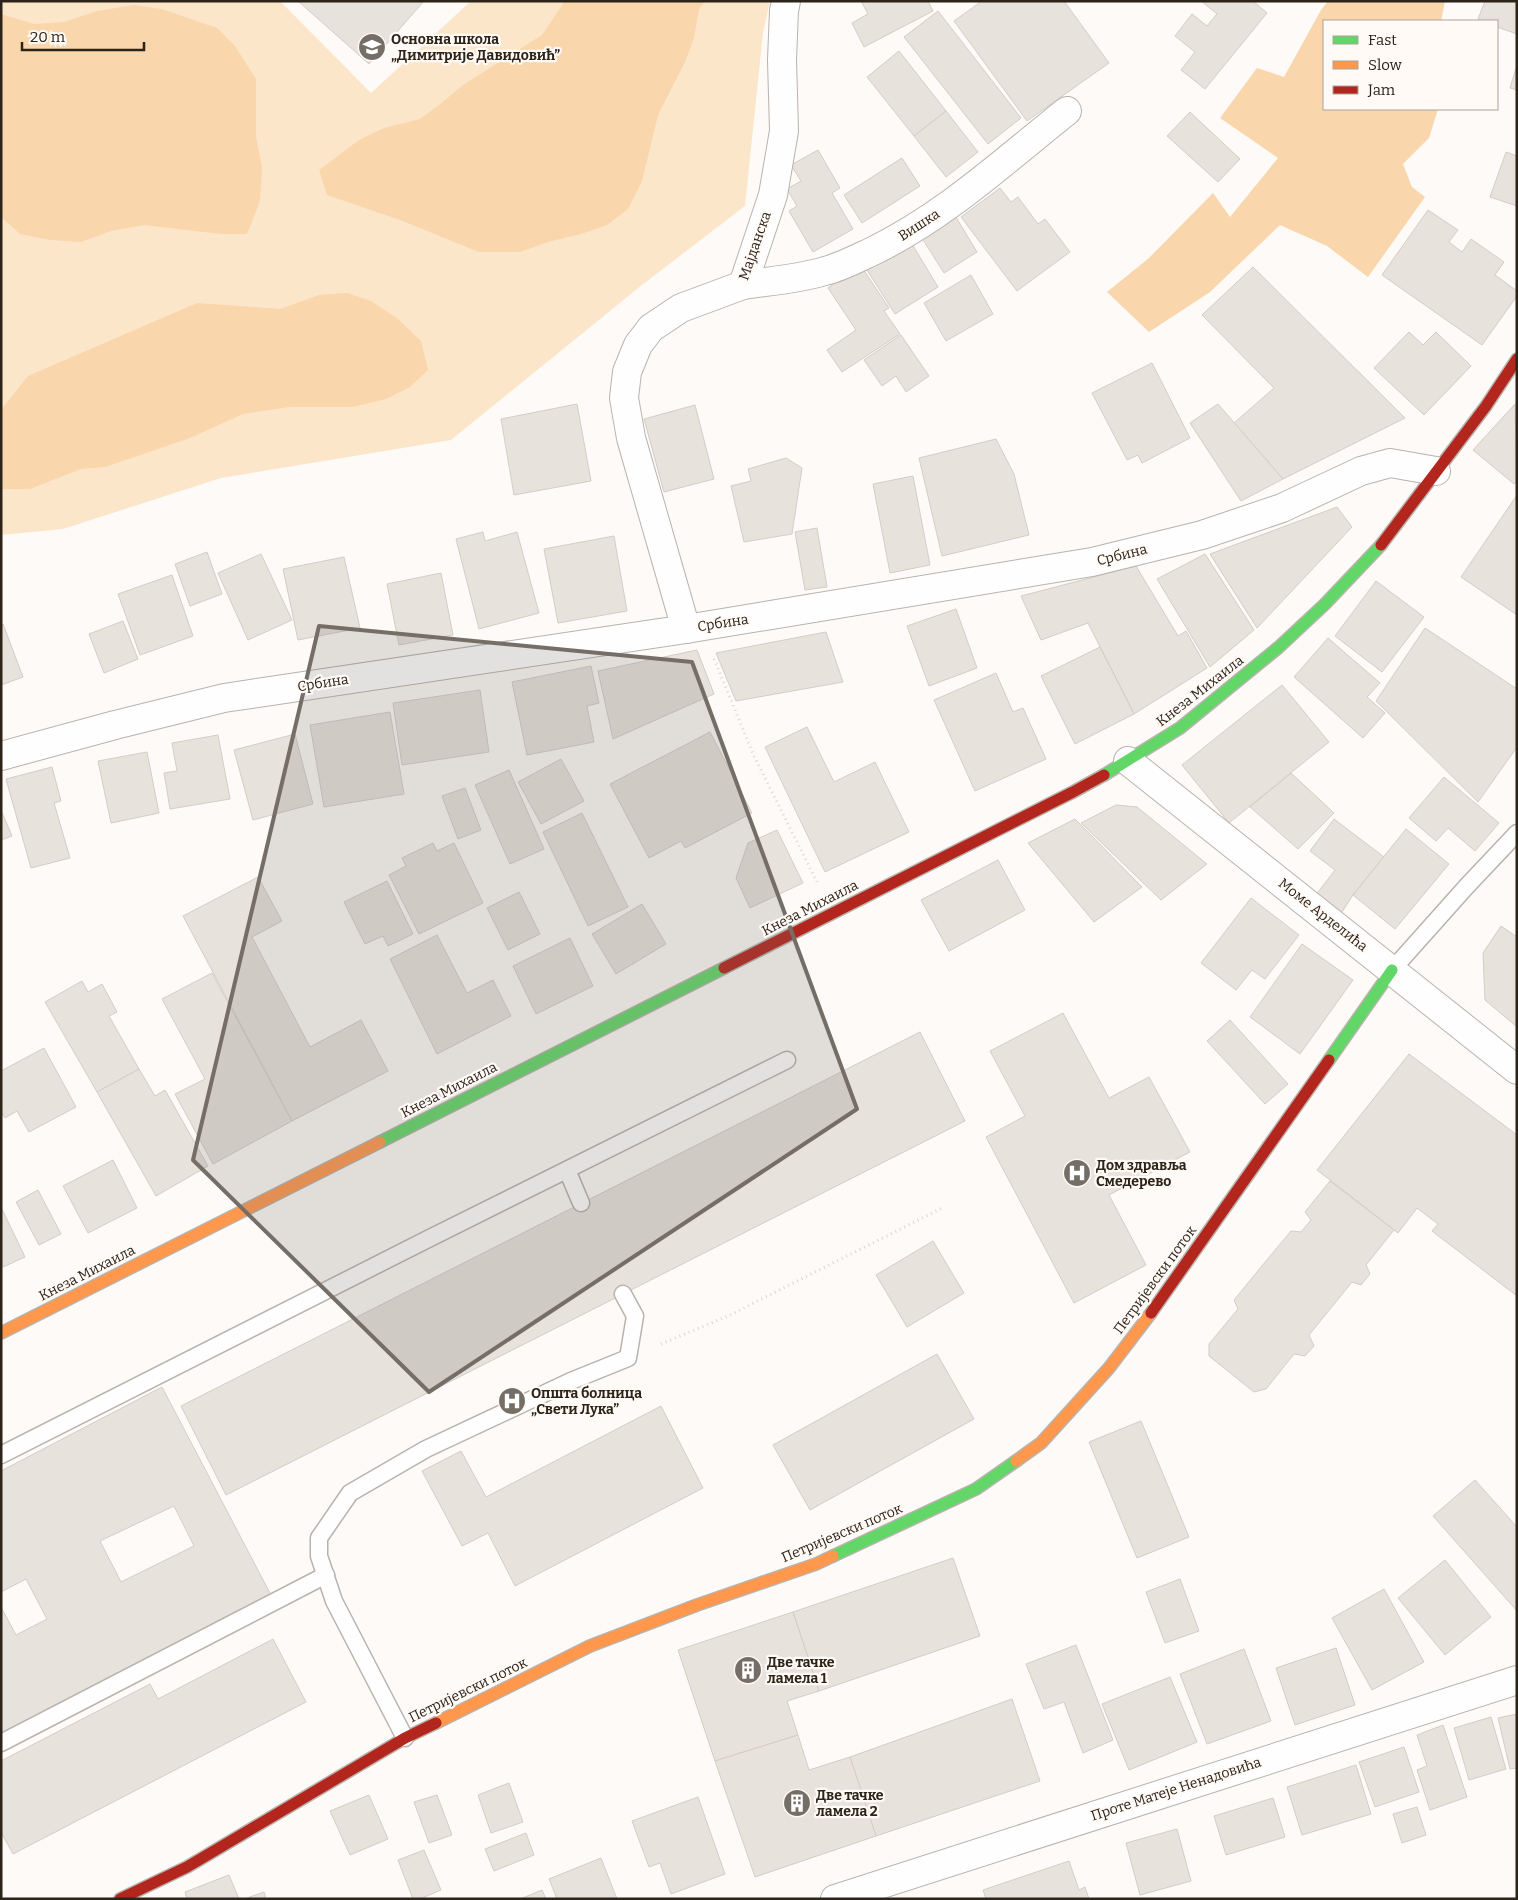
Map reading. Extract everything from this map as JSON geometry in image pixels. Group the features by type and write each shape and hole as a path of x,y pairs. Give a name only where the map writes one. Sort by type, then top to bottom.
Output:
{"main road":[{"name":"Кнеза Михаила","path":"1,1334 1073,792 1180,728 1279,646 1325,604 1375,552 1486,406 1517,359"},
{"name":"Петријевски поток","path":"120,1899 187,1866 404,1738 590,1646 696,1605 816,1564 907,1522 976,1489 1041,1443 1109,1368 1173,1283 1392,970"}],"street":[{"name":"Мајданска","path":"693,628 631,438 624,398 627,372 638,345 651,328 681,308 743,285 773,195 784,131 782,60 786,1"},
{"name":"Вишка","path":"743,285 802,277 825,271 844,265 895,241 952,204 1067,110"},
{"name":"Србина","path":"1,756 224,698 693,628 1092,562 1202,535 1282,508 1361,471 1390,463 1436,472"},
{"name":"Моме Арделића","path":"1128,760 1517,1070"},
{"name":"Проте Матеје Ненадовића","path":"835,1899 1517,1680"}],"lane":[{"path":"1392,970 1517,833"},
{"path":"1,1455 787,1060"},
{"path":"567,1170 581,1203"},
{"path":"404,1738 334,1601 319,1556 319,1538 350,1493 426,1448 571,1381 628,1358 634,1316 623,1294"},
{"path":"1,1743 326,1575"}],"path":[{"path":"693,628 754,756 833,913"},
{"path":"628,1358 728,1316 944,1207"}],"highlighted area":[{"path":"319,626 692,662 857,1109 429,1392 193,1160"}],"shaded area":[{"path":"1,1 280,1 371,93 471,1 770,1 763,33 745,206 642,285 451,440 221,478 63,529 1,535"},
{"path":"565,1 705,1 699,9 694,38 685,62 658,115 642,181 628,209 607,225 520,252 479,252 400,220 327,195 319,170 359,140 384,128 420,119 463,85 542,35"},
{"path":"1328,1 1445,1 1441,20 1323,20 1323,110 1438,110 1429,138 1403,164 1412,187 1425,197 1368,277 1327,246 1280,225 1210,292 1149,332 1107,292 1149,258 1213,193 1230,217 1278,158 1220,118 1257,68 1284,77 1321,10"},
{"path":"134,5 162,9 217,28 235,46 256,79 256,136 262,168 260,201 247,234 221,234 144,225 111,231 81,242 50,240 20,234 1,217 1,14 34,24 64,22 97,11"},
{"path":"347,293 371,301 398,319 421,341 428,370 410,387 386,399 353,407 290,407 243,414 190,438 105,467 81,469 30,489 1,489 1,410 28,376 197,303 280,309 319,295"}],"building":[{"path":"298,1 424,1 369,64"},
{"path":"861,1 928,1 933,11 864,47 852,23 868,14"},
{"path":"982,1 1064,1 1109,63 1027,121 954,21"},
{"path":"1201,1 1253,1 1267,13 1205,89 1181,70 1195,52 1175,36 1192,14 1207,26 1217,14"},
{"path":"1485,1 1517,1 1517,34 1498,27 1498,20 1478,19"},
{"path":"938,11 1021,118 988,144 904,37"},
{"path":"899,51 946,111 914,136 867,77"},
{"path":"1517,65 1517,90 1510,88"},
{"path":"946,111 978,152 946,177 914,136"},
{"path":"1190,112 1240,159 1218,182 1167,136"},
{"path":"818,150 840,188 832,193 853,229 813,252 789,211 797,206 787,189 801,181 791,165"},
{"path":"1506,152 1517,156 1517,206 1490,197"},
{"path":"902,158 920,186 862,223 844,195"},
{"path":"1000,188 1011,202 1018,197 1038,224 1045,219 1070,252 1017,291 961,217"},
{"path":"1428,210 1458,230 1449,242 1462,252 1471,239 1504,262 1495,275 1517,291 1517,296 1482,345 1382,275"},
{"path":"954,214 977,252 944,273 920,235"},
{"path":"909,239 938,287 895,314 865,267"},
{"path":"861,266 889,308 884,311 900,334 842,372 827,350 856,330 828,288"},
{"path":"1253,267 1405,418 1283,479 1234,423 1274,388 1202,315"},
{"path":"971,275 993,314 946,341 924,303"},
{"path":"1409,332 1423,345 1436,332 1471,366 1424,415 1374,368"},
{"path":"901,335 929,376 906,392 896,376 882,386 864,360"},
{"path":"1152,363 1190,438 1142,463 1138,455 1127,460 1092,393"},
{"path":"577,404 591,481 514,495 501,419"},
{"path":"1218,404 1283,479 1241,501 1190,423"},
{"path":"1515,404 1517,481 1514,484 1473,450"},
{"path":"695,405 714,479 664,492 644,419"},
{"path":"996,439 1014,474 1029,535 942,556 919,458"},
{"path":"786,458 802,468 792,534 744,542 731,486 751,481 748,469"},
{"path":"913,476 930,565 890,573 873,484"},
{"path":"1517,495 1517,615 1461,577"},
{"path":"1337,507 1352,527 1257,628 1210,554"},
{"path":"817,528 827,587 805,590 795,532"},
{"path":"483,532 485,541 517,532 539,613 479,629 456,539"},
{"path":"614,536 627,611 558,623 544,549"},
{"path":"207,552 222,594 190,606 175,564"},
{"path":"261,554 292,620 248,640 218,573"},
{"path":"1205,554 1254,630 1210,667 1157,579"},
{"path":"344,557 360,628 298,640 283,569"},
{"path":"1136,566 1178,636 1186,631 1207,668 1134,714 1088,623 1041,640 1021,596"},
{"path":"441,573 453,635 399,645 387,584"},
{"path":"172,575 193,636 140,655 118,594"},
{"path":"1376,581 1424,617 1382,672 1335,636"},
{"path":"956,609 977,668 929,686 907,626"},
{"path":"123,621 138,659 104,673 89,634"},
{"path":"3,624 23,677 1,685 1,625"},
{"path":"1425,628 1517,689 1517,747 1478,802 1376,701"},
{"path":"826,632 843,682 736,701 716,653"},
{"path":"1328,638 1380,683 1367,697 1385,713 1363,738 1294,677"},
{"path":"1100,647 1134,714 1075,744 1041,676"},
{"path":"697,650 714,694 613,739 598,671"},
{"path":"591,666 599,703 587,706 594,742 527,755 512,682"},
{"path":"996,673 1013,712 1023,708 1046,759 975,791 934,700"},
{"path":"1282,685 1329,742 1229,823 1182,765"},
{"path":"480,690 489,752 402,765 393,703"},
{"path":"390,712 404,794 324,807 310,725"},
{"path":"807,727 834,782 875,762 909,832 825,872 765,747"},
{"path":"710,732 752,813 685,848 681,841 649,858 610,784"},
{"path":"295,734 313,804 253,820 234,750"},
{"path":"218,735 230,799 170,809 164,773 177,771 172,743"},
{"path":"147,752 159,813 111,823 98,761"},
{"path":"561,759 584,801 541,824 518,782"},
{"path":"52,767 61,801 54,803 70,858 31,868 6,779"},
{"path":"509,770 544,849 510,864 475,785"},
{"path":"1291,773 1334,813 1298,849 1250,807"},
{"path":"1444,777 1499,823 1475,851 1448,828 1436,841 1409,818"},
{"path":"465,788 481,830 458,839 442,796"},
{"path":"1116,805 1137,807 1207,864 1161,900 1081,823"},
{"path":"1,810 12,836 1,840"},
{"path":"582,813 628,907 588,926 543,832"},
{"path":"1075,819 1142,887 1094,922 1028,843"},
{"path":"1334,819 1384,857 1353,895 1340,915 1315,896 1335,870 1310,851"},
{"path":"1406,829 1449,864 1395,929 1353,895"},
{"path":"777,830 803,883 750,908 736,878 748,843"},
{"path":"433,843 437,851 454,843 483,903 419,934 389,875 406,866 402,858"},
{"path":"998,860 1025,910 949,951 921,900"},
{"path":"258,877 282,921 252,937 310,1047 361,1020 388,1071 292,1121 183,916"},
{"path":"387,881 413,934 388,946 383,936 365,944 344,902"},
{"path":"519,892 540,934 508,950 487,908"},
{"path":"1251,898 1299,935 1265,979 1252,970 1236,990 1201,963"},
{"path":"642,904 666,944 616,974 592,934"},
{"path":"1501,926 1517,937 1517,1027 1485,1000 1483,953"},
{"path":"437,935 467,993 493,980 511,1016 437,1054 390,959"},
{"path":"570,938 593,986 536,1014 513,966"},
{"path":"1302,944 1353,980 1300,1054 1250,1017"},
{"path":"212,973 292,1121 213,1164 175,1094 205,1079 162,999"},
{"path":"82,981 88,992 102,984 117,1012 109,1016 139,1069 97,1092 45,1002"},
{"name":"Дом здравља Смедерево","path":"1063,1013 1109,1098 1149,1077 1190,1152 1109,1195 1146,1265 1074,1303 986,1137 1025,1116 990,1051"},
{"path":"1230,1020 1288,1084 1265,1104 1207,1041"},
{"path":"920,1032 965,1121 226,1495 181,1406"},
{"path":"44,1048 76,1107 29,1132 17,1111 5,1118 1,1112 1,1071"},
{"path":"1409,1054 1517,1135 1517,1296 1432,1231 1438,1224 1417,1208 1398,1233 1317,1170"},
{"path":"139,1069 155,1096 165,1090 208,1166 156,1196 97,1092"},
{"path":"113,1160 137,1208 88,1233 63,1186"},
{"path":"1330,1181 1394,1230 1366,1265 1370,1274 1361,1285 1352,1282 1309,1335 1314,1346 1305,1356 1294,1354 1266,1389 1254,1392 1209,1356 1209,1344 1238,1309 1234,1300 1261,1267 1291,1231 1301,1232 1311,1220 1305,1212"},
{"path":"38,1190 61,1234 39,1245 16,1202"},
{"path":"1,1207 25,1257 1,1268"},
{"path":"933,1241 964,1293 907,1327 876,1275"},
{"path":"937,1354 974,1419 810,1510 773,1445"},
{"path":"162,1387 271,1595 1,1735 1,1607 16,1635 47,1619 26,1579 1,1592 1,1471","holes":["174,1506 194,1546 121,1582 100,1541"]},
{"path":"661,1406 703,1488 515,1586 488,1533 462,1546 422,1471 461,1451 486,1497"},
{"path":"1141,1421 1189,1537 1137,1558 1089,1442"},
{"path":"1475,1480 1517,1527 1517,1611 1433,1516"},
{"path":"953,1558 980,1636 819,1691 793,1612"},
{"path":"1445,1560 1491,1617 1445,1655 1398,1598"},
{"path":"1180,1579 1199,1631 1165,1643 1146,1592"},
{"path":"1384,1589 1424,1662 1372,1690 1332,1618"},
{"name":"Две тачке ламела 1","path":"793,1612 819,1691 787,1701 798,1735 715,1761 678,1650"},
{"path":"273,1639 306,1702 13,1854 1,1832 1,1761 150,1684 158,1699"},
{"path":"1076,1645 1113,1740 1083,1753 1064,1702 1044,1709 1026,1664"},
{"path":"1336,1648 1355,1705 1295,1725 1276,1668"},
{"path":"1244,1649 1271,1721 1207,1744 1180,1674"},
{"path":"1170,1677 1197,1742 1129,1770 1102,1704"},
{"path":"1012,1699 1040,1781 876,1836 850,1757"},
{"path":"1517,1714 1517,1768 1510,1769 1498,1718"},
{"path":"1491,1717 1506,1769 1469,1780 1454,1728"},
{"path":"1443,1725 1467,1797 1430,1810 1417,1770 1427,1766 1417,1735"},
{"name":"Две тачке ламела 2","path":"798,1735 809,1770 850,1757 876,1836 755,1877 715,1761"},
{"path":"1404,1747 1419,1792 1375,1807 1359,1762"},
{"path":"1356,1765 1371,1814 1302,1835 1287,1787"},
{"path":"509,1783 523,1822 491,1833 478,1795"},
{"path":"369,1795 388,1839 350,1855 330,1811"},
{"path":"437,1795 452,1835 429,1843 414,1802"},
{"path":"698,1797 725,1874 671,1894 660,1863 649,1867 632,1821"},
{"path":"1273,1798 1285,1837 1226,1855 1214,1816"},
{"path":"1417,1807 1426,1835 1402,1843 1393,1814"},
{"path":"1177,1829 1191,1881 1140,1895 1126,1843"},
{"path":"526,1833 534,1855 494,1871 485,1849"},
{"path":"424,1850 441,1890 420,1899 413,1899 398,1860"},
{"path":"601,1858 617,1899 557,1899 549,1879"},
{"path":"1069,1861 1079,1890 1085,1887 1089,1899 986,1899 983,1890"},
{"path":"229,1875 239,1899 187,1899 185,1892"},
{"path":"542,1890 546,1899 520,1899"},
{"path":"264,1892 266,1899 244,1899"}],"traffic: fast":[{"path":"1104,775 1180,728 1279,647 1325,604 1381,545"},
{"path":"380,1142 724,968"},
{"path":"1329,1060 1392,970"},
{"path":"833,1556 976,1489 1016,1461"}],"traffic: slow":[{"path":"1,1333 380,1142"},
{"path":"1016,1461 1041,1443 1109,1368 1151,1313"},
{"path":"436,1723 590,1646 697,1605 816,1564 833,1556"}],"traffic: jam":[{"path":"1381,545 1486,406 1517,359"},
{"path":"724,968 1104,775"},
{"path":"1151,1313 1329,1060"},
{"path":"120,1899 187,1867 405,1738 436,1723"}],"place":[{"name":"Основна школа „Димитрије Давидовић”","path":"372,47"},
{"name":"Дом здравља Смедерево","path":"1077,1173"},
{"name":"Општа болница „Свети Лука”","path":"512,1401"},
{"name":"Две тачке ламела 1","path":"748,1670"},
{"name":"Две тачке ламела 2","path":"797,1803"}]}
